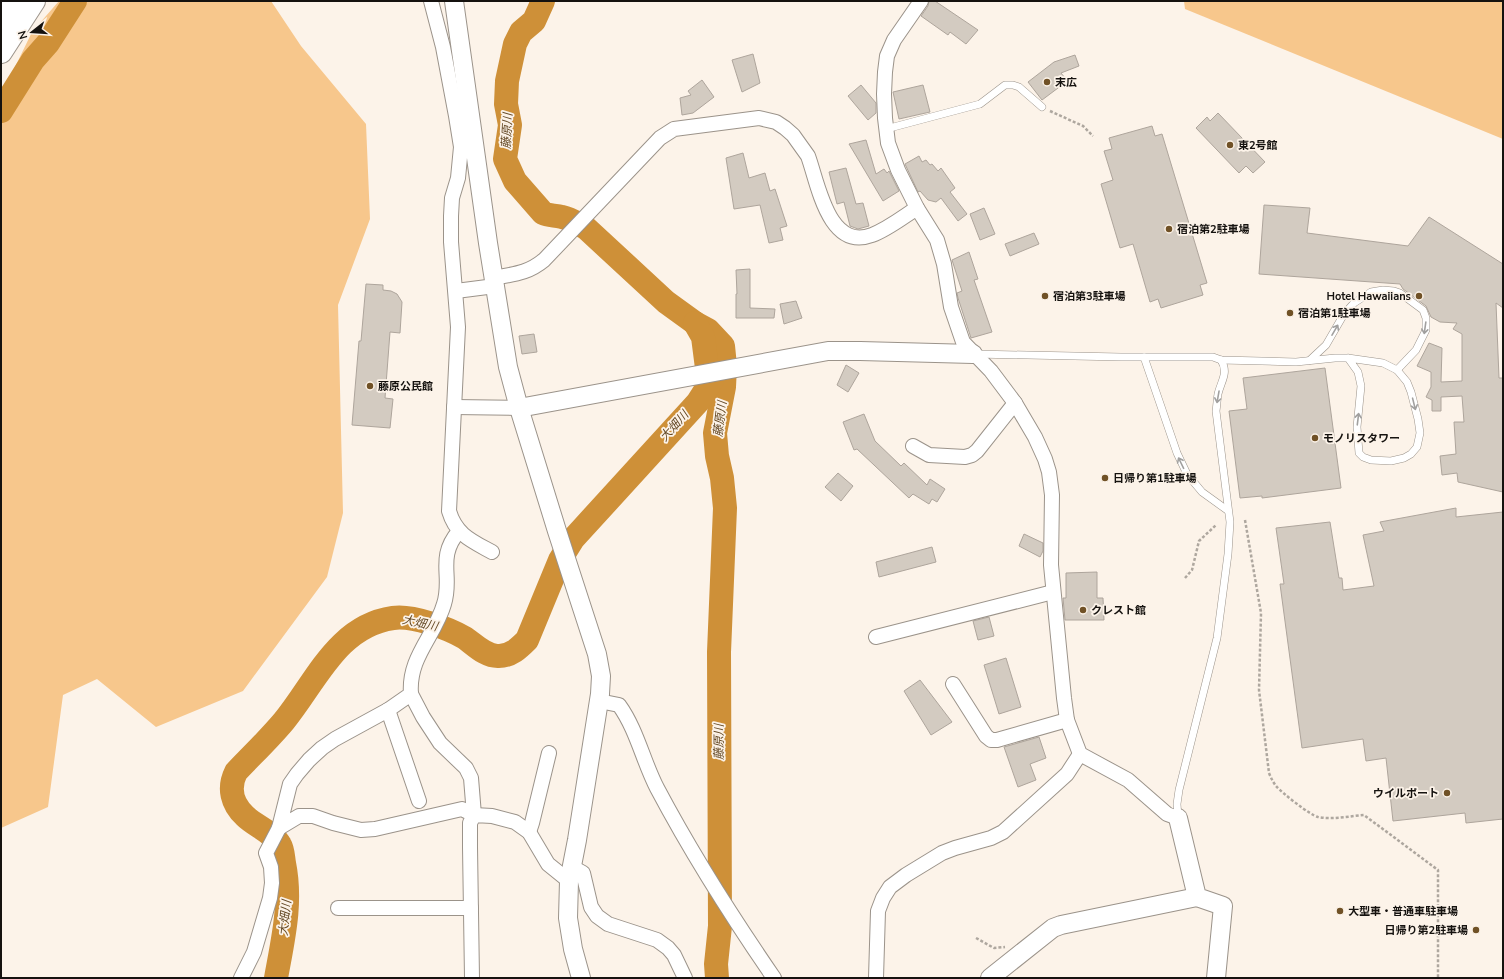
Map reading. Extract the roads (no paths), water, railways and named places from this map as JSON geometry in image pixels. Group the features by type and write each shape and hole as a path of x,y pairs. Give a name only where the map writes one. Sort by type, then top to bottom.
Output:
{"main road":[{"path":"1,19 24,2"},
{"path":"1,52 24,2"}],"street":[{"path":"431,1 443,48 461,147 458,178 452,198 451,216 451,242 458,327 449,511 452,521 458,531 492,552"},
{"path":"454,1 494,282 508,367 557,531 598,654 601,676 599,701 571,874 568,918 572,949 581,978"},
{"path":"921,1 894,40 887,56 884,94 888,143 898,170 917,208 937,240 944,264 951,307 963,342 972,354 991,371 1015,403 1040,446 1049,472 1052,495 1050,565 1067,720 1080,754 1128,780 1167,814 1178,818 1197,897"},
{"path":"456,291 494,282 534,268 566,239 660,138 674,129 759,118 776,122 793,135 803,148 808,156 829,215 842,231 850,236 871,235 917,208"},
{"path":"454,407 519,408 828,351 972,354"},
{"path":"913,446 929,455 966,457 972,455 977,452 1015,403"},
{"path":"458,531 452,538 448,548 445,576 447,590 444,604 423,645 413,669 410,683 411,694 423,717 440,743 466,768 471,778 474,815 470,824 472,978"},
{"path":"876,637 1053,592"},
{"path":"953,684 990,740 997,740 1067,720"},
{"path":"241,978 254,952 270,898 272,883 271,867 266,852 278,830 290,784 309,760 322,748 388,710 411,694"},
{"path":"599,701 620,705 629,718 657,787 739,927 774,978"},
{"path":"388,710 419,801"},
{"path":"529,832 549,753"},
{"path":"876,978 878,911 883,898 890,887 906,875 942,854 955,848 991,838 1003,832 1067,774 1080,754"},
{"path":"278,830 299,816 313,816 361,830 396,825 462,809 474,815 492,816 514,822 529,832 548,864 571,874 583,873 591,907 597,916 608,924 657,940 668,948 674,955 685,978"},
{"path":"990,978 1053,928 1061,925 1197,897 1223,906 1216,978"},
{"path":"338,908 471,908"}],"lane":[{"path":"886,129 980,104 1005,85 1019,87 1042,107"},
{"path":"1310,360 1326,345 1344,314 1354,303 1371,292 1394,290 1423,310 1426,318 1426,330 1416,350 1396,370"},
{"path":"972,354 1213,357 1221,360 1296,362 1348,358 1383,363 1396,370 1406,382 1415,403 1420,432 1417,447 1411,454 1397,460 1371,460 1363,457 1359,453 1357,427 1361,386 1358,372 1348,358"},
{"path":"1144,357 1177,453 1187,474 1202,492 1227,510"},
{"path":"1178,818 1177,804 1179,790 1217,638 1230,536 1230,522 1227,510 1216,411 1218,394 1225,366 1221,360"}],"waterway":[{"path":"1,111 33,60 48,43 75,1"},
{"name":"藤原川","path":"543,1 534,21 521,32 515,44 507,81 506,104 510,125 505,159 515,181 543,213 571,220 586,228 666,302 695,323 708,330 723,346 725,366 724,387 715,433 725,508 719,652 720,926 716,964 717,978"},
{"name":"大畑川","path":"276,978 284,935 287,907 286,878 282,852 277,840 249,820 234,801 232,784 236,772 284,721 318,673 342,644 357,632 374,623 393,618 410,618 440,626 458,634 490,655 503,656 518,649 527,640 560,560 573,539 698,402 712,380 707,368 703,337 695,323"}],"place":[{"name":"末広","path":"1047,82"},
{"name":"東2号館","path":"1230,145"},
{"name":"宿泊第2駐車場","path":"1169,229"},
{"name":"宿泊第3駐車場","path":"1045,296"},
{"name":"Hotel Hawaiians","path":"1419,296"},
{"name":"宿泊第1駐車場","path":"1290,313"},
{"name":"藤原公民館","path":"370,386"},
{"name":"モノリスタワー","path":"1315,438"},
{"name":"日帰り第1駐車場","path":"1105,478"},
{"name":"クレスト館","path":"1083,610"},
{"name":"ウイルポート","path":"1447,793"},
{"name":"大型車・普通車駐車場","path":"1340,911"},
{"name":"日帰り第2駐車場","path":"1476,930"}]}
